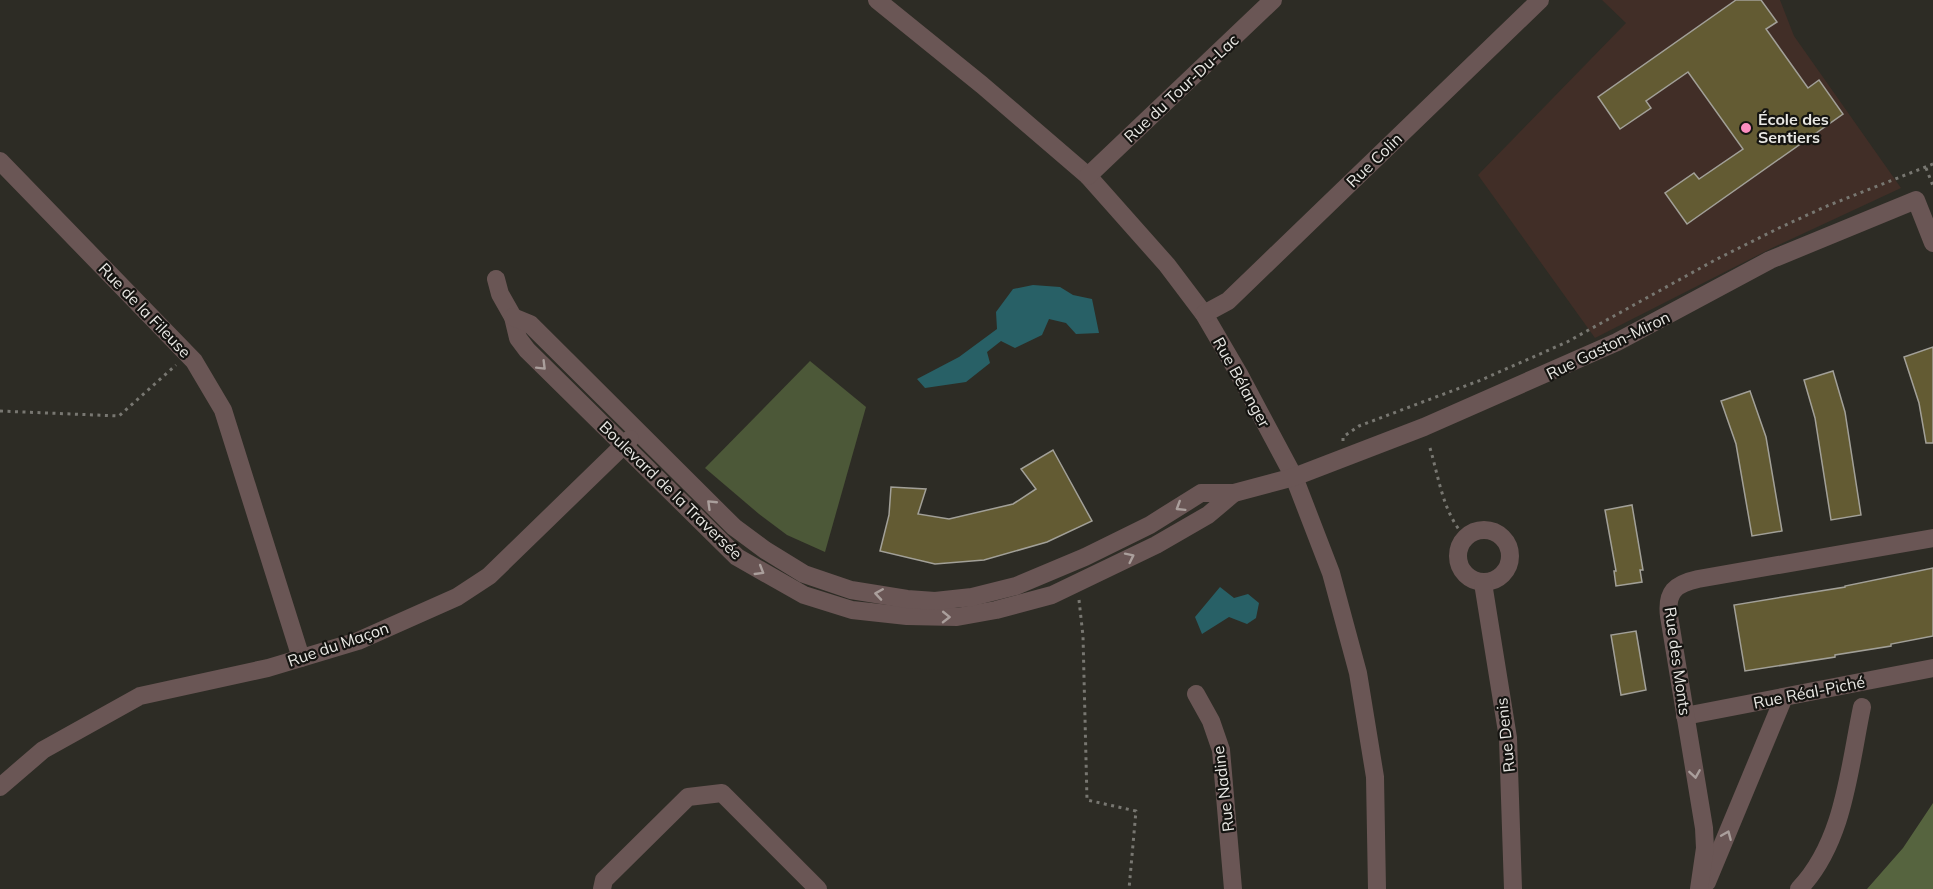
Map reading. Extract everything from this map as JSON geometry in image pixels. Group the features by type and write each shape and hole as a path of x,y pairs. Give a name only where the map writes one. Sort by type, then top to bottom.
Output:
{"street":[{"name":"Rue Bélanger","path":"878,0 1088,176 1167,265 1204,314 1239,374 1294,477 1331,573 1358,673 1375,777 1377,889"},
{"name":"Rue du Tour-Du-Lac","path":"1088,176 1273,0"},
{"name":"Rue Colin","path":"1204,314 1228,301 1540,0"},
{"name":"Rue de la Fileuse","path":"0,161 194,361 223,410 301,658"},
{"name":"Rue Gaston-Miron","path":"1294,477 1424,428 1560,369 1652,325 1770,260 1916,200 1933,243"},
{"name":"Boulevard de la Traversée","path":"496,279 504,303 513,317 518,338 527,350 737,557 804,595 852,610 907,616 957,617 1052,595 1156,545 1208,515 1234,493"},
{"name":"Boulevard de la Traversée","path":"513,317 530,324 734,527 765,550 804,574 851,590 935,601 972,597 1016,586 1150,525 1201,493 1234,493 1294,477"},
{"name":"Rue du Maçon","path":"0,787 43,750 140,696 268,668 358,641 457,597 489,576 638,432"},
{"path":"1490,530 1505,539 1511,555 1506,572 1500,578 1483,583 1467,577 1458,562 1458,553 1466,538 1473,532 1490,530"},
{"name":"Rue des Monts","path":"1702,889 1704,828 1668,609 1669,597 1680,584 1698,579 1933,538"},
{"name":"Rue Denis","path":"1483,583 1508,738 1513,889"},
{"name":"Rue Réal-Piché","path":"1685,716 1933,668"},
{"name":"Rue Nadine","path":"1196,694 1211,722 1221,750 1233,889"},
{"name":"Rue des Monts","path":"1702,889 1784,697"},
{"path":"1799,889 1814,874 1829,846 1844,797 1862,707"},
{"path":"602,889 604,880 688,797 722,793 818,889"}],"path":[{"path":"1347,457 1343,437 1359,426 1480,380 1567,342 1715,260 1779,228 1827,206 1933,164"},
{"path":"1925,167 1933,186"},
{"path":"0,411 119,416 188,354"},
{"path":"1430,448 1449,513 1454,524 1466,538"},
{"path":"1078,583 1083,636 1087,800 1136,811 1129,889"}],"shaded area":[{"path":"1602,0 1780,0 1794,36 1901,188 1774,247 1595,338 1478,175 1626,23"}],"green space":[{"path":"810,361 866,407 825,552 787,535 705,468"},
{"path":"1933,803 1933,889 1867,889 1903,848"}],"water":[{"path":"1033,285 1060,287 1073,295 1092,299 1099,333 1076,334 1066,323 1049,319 1042,335 1015,348 1001,341 987,352 990,363 966,382 925,388 917,379 959,357 997,329 996,312 1013,289"},
{"path":"1220,587 1234,598 1248,594 1259,603 1256,618 1247,624 1229,617 1202,634 1195,617"}],"building":[{"path":"1736,0 1761,0 1777,22 1766,29 1808,88 1819,80 1843,114 1687,224 1665,193 1694,173 1699,179 1743,149 1688,72 1646,101 1651,108 1620,129 1598,97"},
{"path":"1933,347 1933,443 1926,443 1919,403 1904,357"},
{"path":"1833,371 1845,412 1861,515 1831,520 1815,418 1804,380"},
{"path":"1750,391 1766,437 1782,531 1752,536 1736,444 1721,401"},
{"path":"1053,450 1092,521 1047,542 984,560 935,564 880,551 889,515 891,487 926,489 918,514 949,519 1013,504 1036,489 1021,469"},
{"path":"1632,505 1643,570 1640,570 1642,582 1616,586 1614,571 1616,571 1605,510"},
{"path":"1933,568 1933,636 1891,644 1891,646 1835,655 1835,657 1745,671 1734,605 1845,587"},
{"path":"1636,631 1646,690 1621,695 1611,635"}],"place":[{"name":"École des Sentiers","path":"1746,128"}]}
